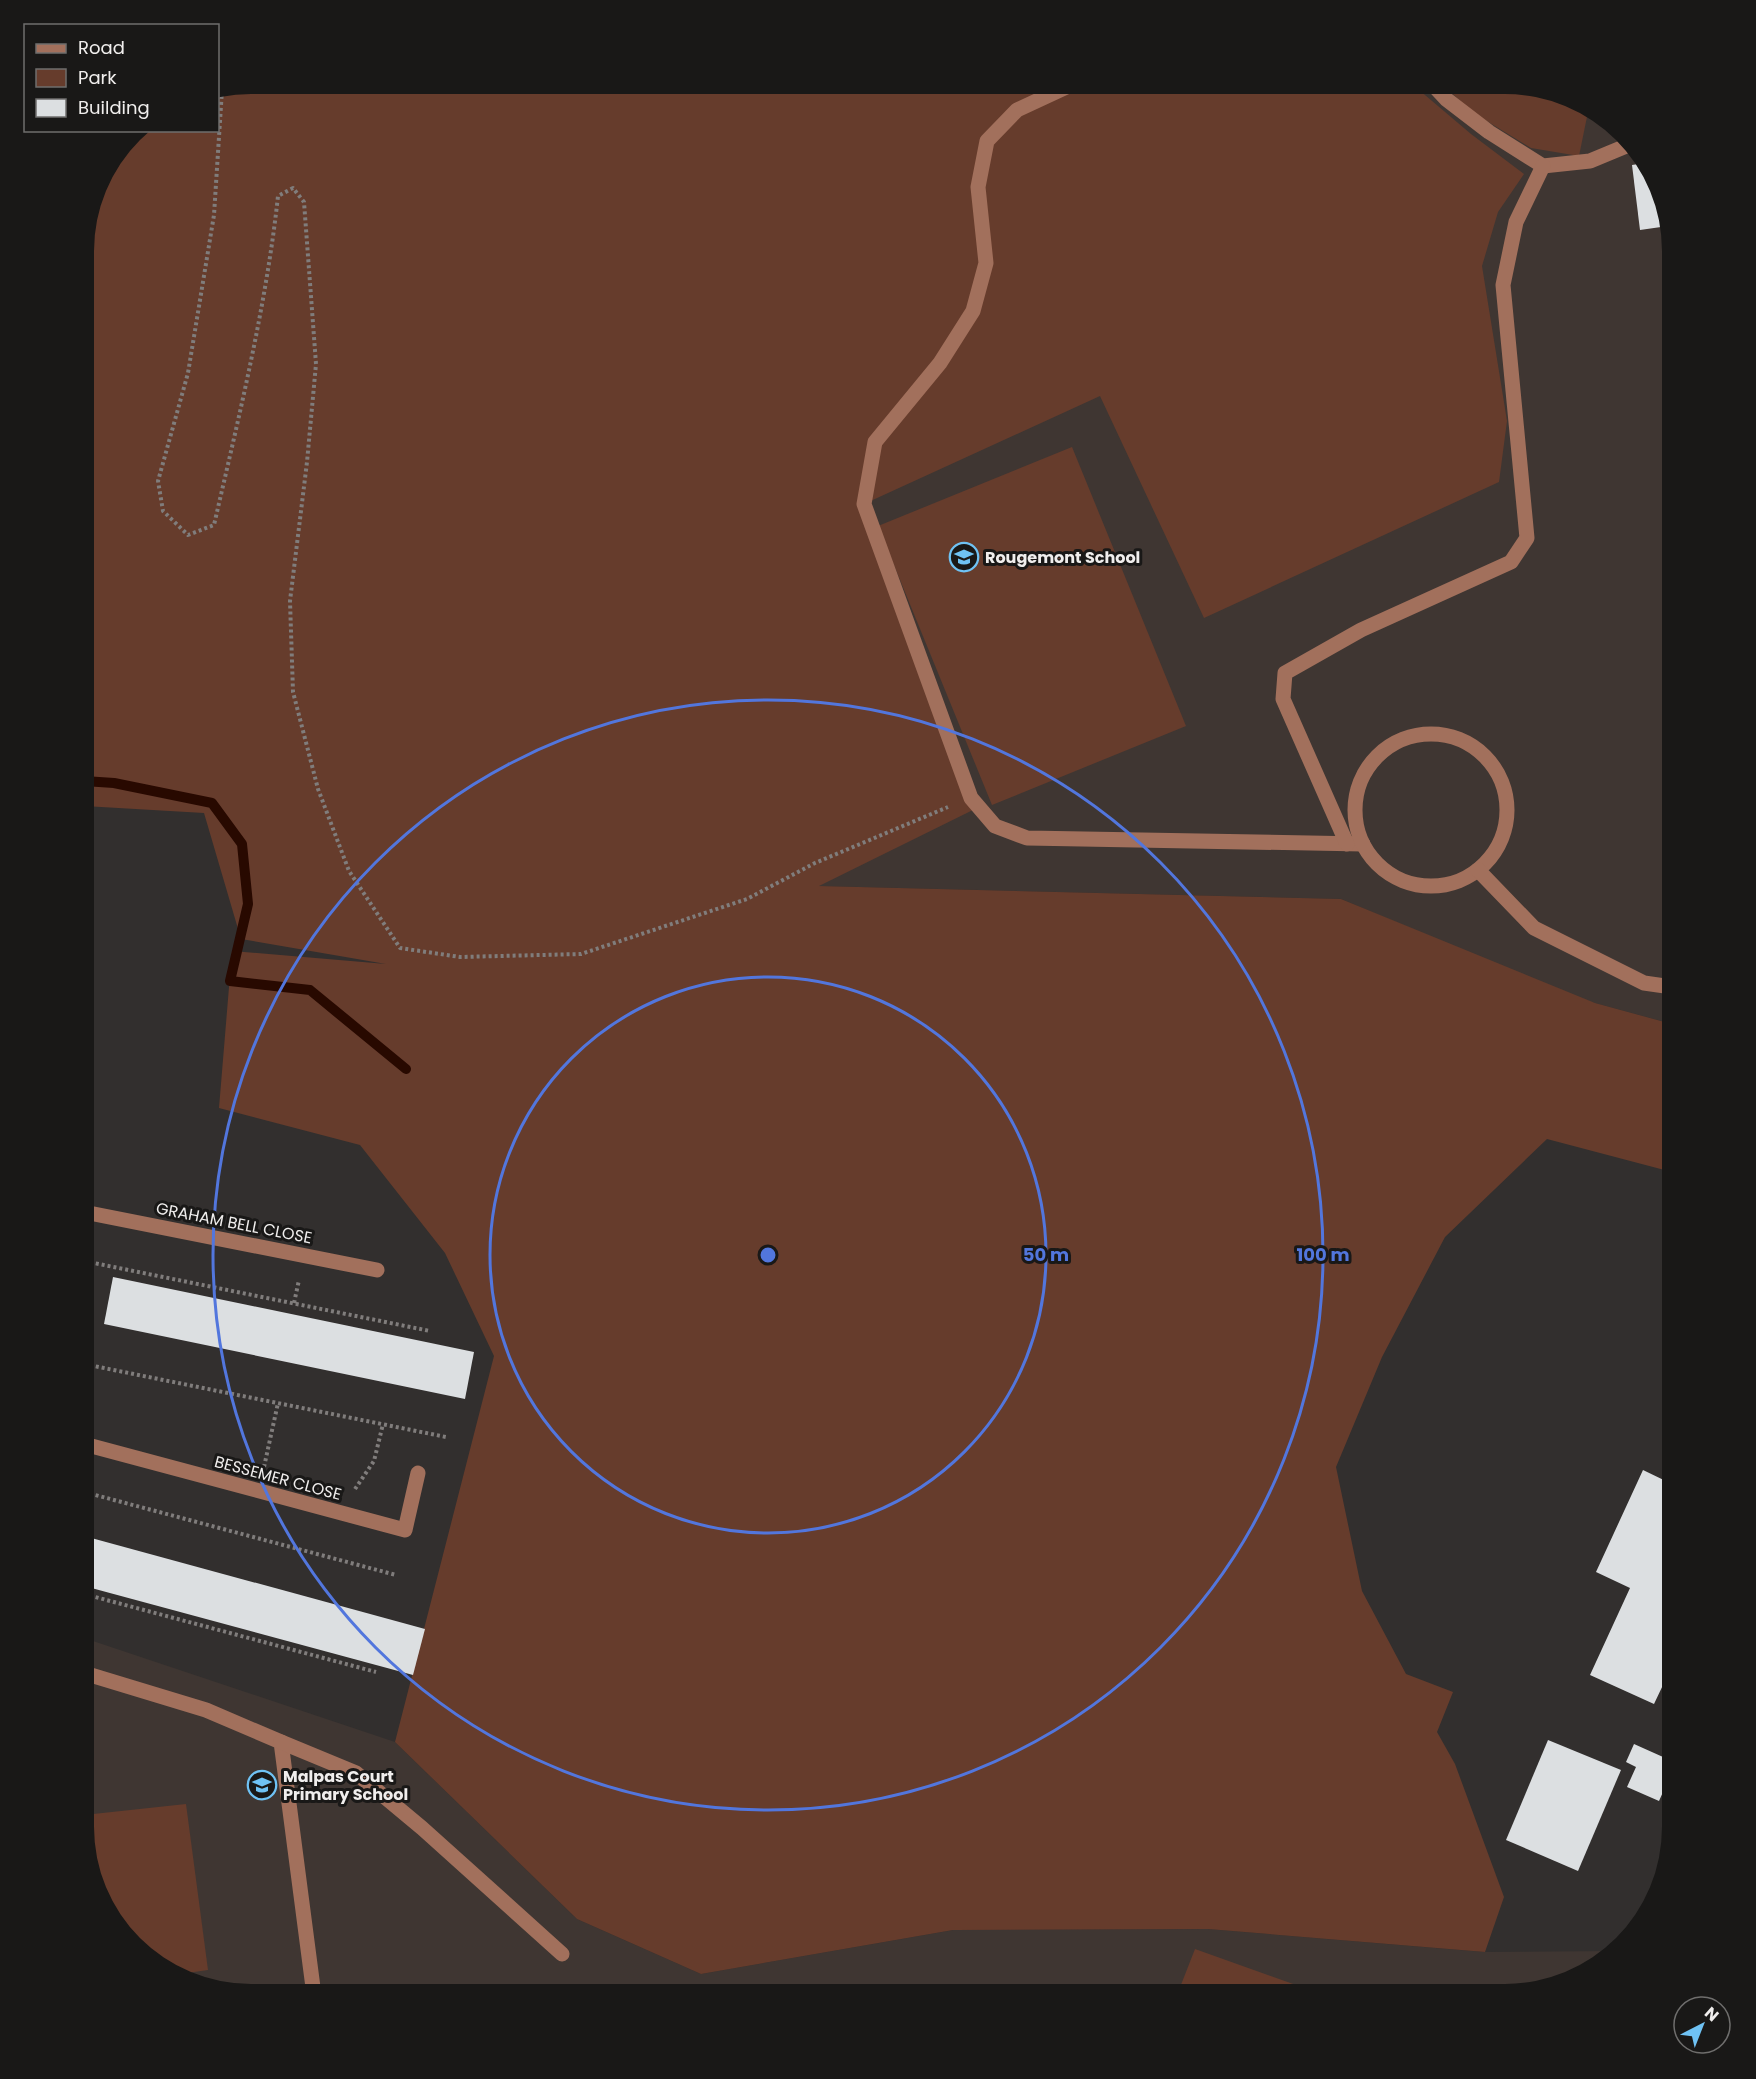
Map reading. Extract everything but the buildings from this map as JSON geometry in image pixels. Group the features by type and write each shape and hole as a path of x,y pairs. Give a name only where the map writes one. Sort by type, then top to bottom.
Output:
{"street":[{"path":"1050,95 1017,110 987,141 978,187 986,263 973,311 940,363 875,442 864,504 971,798 995,826 1027,838 1355,844"},
{"path":"1442,95 1489,132 1543,166 1590,161 1623,148"},
{"path":"1355,844 1354,814 1358,788 1370,764 1389,746 1426,733 1452,736 1476,748 1494,767 1507,799 1506,825 1496,850 1478,870 1467,877 1442,885 1415,885 1401,880 1355,844 1282,699 1285,673 1361,630 1511,562 1527,538 1503,285 1516,222 1543,166"},
{"path":"1478,870 1534,928 1644,983 1662,986"},
{"name":"GRAHAM BELL CLOSE","path":"95,1214 377,1270"},
{"name":"BESSEMER CLOSE","path":"95,1447 405,1530 418,1473"},
{"path":"95,1676 206,1710 356,1773 422,1828 562,1954"},
{"path":"281,1742 313,1984"}],"path":[{"path":"221,98 214,215 188,373 158,481 163,511 188,535 214,525 255,345 273,241 278,196 294,188 304,202 316,364 290,601 293,692 318,789 349,871 400,948 460,957 581,954 747,899 814,862 971,798"},
{"path":"95,1263 430,1331"},
{"path":"95,1366 446,1437"},
{"path":"258,1491 278,1403"},
{"path":"339,1513 374,1461 383,1424"},
{"path":"95,1495 396,1575"},
{"path":"95,1597 376,1672"}],"shaded area":[{"name":"Rougemont School","path":"261,94 1515,95 1565,106 1592,121 1623,148 1641,173 1650,191 1660,231 1662,251 1662,1021 1580,999 1341,899 818,886"},
{"name":"Malpas Court Primary School","path":"95,1642 395,1742 577,1919 701,1974 953,1930 1208,1929 1484,1952 1601,1951 1565,1973 1525,1983 1505,1984 251,1984 221,1981 201,1976 173,1964 156,1952 140,1939 127,1923 106,1888 95,1838"}],"green space":[{"path":"251,94 1425,95 1524,174 1498,212 1482,266 1507,421 1499,482 1204,618 1100,396 864,504 979,807 819,886 1341,899 1595,1003 1662,1021 1662,1169 1547,1139 1445,1237 1382,1357 1336,1467 1362,1591 1406,1674 1453,1692 1437,1732 1455,1764 1504,1897 1485,1952 1208,1929 953,1930 701,1974 577,1919 395,1742 494,1356 445,1253 360,1145 219,1108 232,951 386,964 241,939 204,813 95,807 95,241 106,191 121,164 149,132 219,132 219,98"},
{"path":"1454,95 1515,95 1565,106 1587,118 1579,156 1531,148 1472,112"},
{"path":"1072,447 1186,726 992,805 878,526"},
{"path":"186,1804 208,1970 192,1972 173,1964 140,1939 127,1923 115,1906 103,1878 95,1838 95,1814"},
{"path":"1195,1949 1293,1984 1181,1984"}],"waterway":[{"path":"95,782 114,783 212,803 242,844 248,904 230,981 310,990 406,1069"}],"place":[{"name":"Rougemont School","path":"964,557"},
{"name":"Malpas Court Primary School","path":"262,1785"}]}
